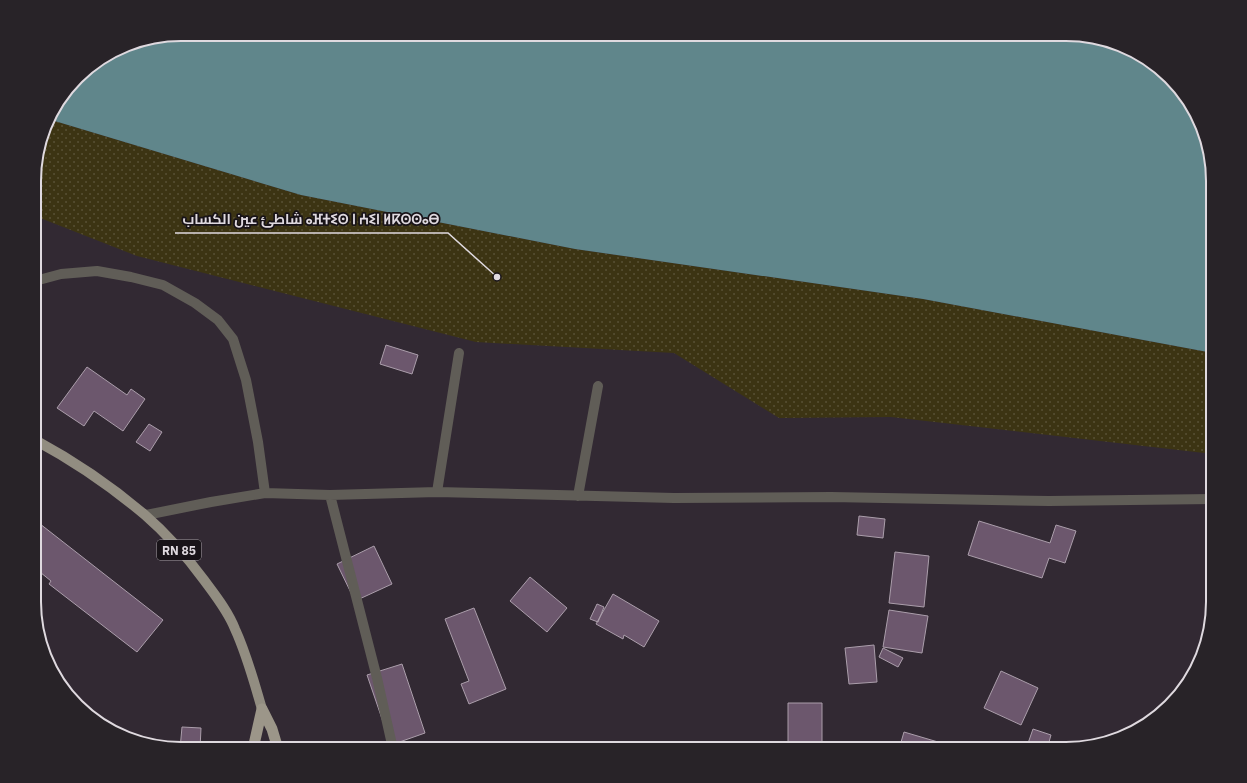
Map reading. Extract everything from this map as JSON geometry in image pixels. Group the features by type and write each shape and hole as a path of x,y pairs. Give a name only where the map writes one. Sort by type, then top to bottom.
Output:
{"highway":[{"name":"RN 85","path":"255,742 262,709"},
{"name":"RN 85","path":"262,709 272,729 276,742"}],"main road":[{"name":"RN 85","path":"41,443 57,452 105,484 146,515 193,565 217,597 235,628 248,663 262,709"}],"street":[{"path":"41,279 61,274 98,271 131,277 163,285 195,303 218,320 233,339 246,380 258,442 265,493"},
{"path":"437,492 459,353"},
{"path":"578,496 598,386"},
{"path":"146,515 265,493 330,495 437,492 674,498 831,497 1049,501 1206,499"},
{"path":"330,495 377,678 391,742"}],"sand":[{"path":"54,121 301,195 575,249 923,299 1206,352 1206,453 891,417 779,418 674,353 476,342 137,256 41,218 42,163 48,136"}],"water":[{"path":"172,41 1084,42 1111,48 1128,55 1151,70 1165,82 1177,96 1192,119 1199,136 1206,172 1206,352 923,299 575,249 301,195 54,121 65,103 82,82 103,65 119,55 136,48"}],"building":[{"path":"386,345 418,355 412,374 380,364"},
{"path":"87,367 127,395 131,389 145,399 123,431 94,411 84,426 57,408"},
{"path":"149,424 162,432 150,451 136,442"},
{"path":"859,516 885,519 883,538 857,535"},
{"path":"979,521 1050,543 1056,525 1076,531 1065,563 1049,558 1042,578 968,555"},
{"path":"41,525 163,620 137,652 49,584 51,581 41,573"},
{"path":"374,546 392,584 355,601 337,564"},
{"path":"895,552 929,556 924,607 889,603"},
{"path":"530,577 567,608 547,632 510,601"},
{"path":"613,594 659,621 644,647 624,635 623,639 596,624"},
{"path":"597,604 604,607 598,622 590,619"},
{"path":"474,608 506,689 469,704 461,684 469,681 445,619"},
{"path":"889,610 928,616 922,653 883,647"},
{"path":"874,645 877,682 849,684 845,648"},
{"path":"883,648 903,658 898,667 879,657"},
{"path":"402,664 425,733 400,742 390,742 367,675"},
{"path":"1001,671 1038,688 1021,725 984,708"},
{"path":"788,703 822,703 822,742 788,742"},
{"path":"182,727 201,728 200,742 181,742"},
{"path":"1033,729 1051,735 1049,742 1028,742"},
{"path":"904,732 938,742 901,742"}],"place":[{"name":"شاطئ عين الكساب ⴰⴼⵜⵉⵙ ⵏ ⵄⵉⵏ ⵍⴽⵙⵙⴰⴱ","path":"497,277"}]}
